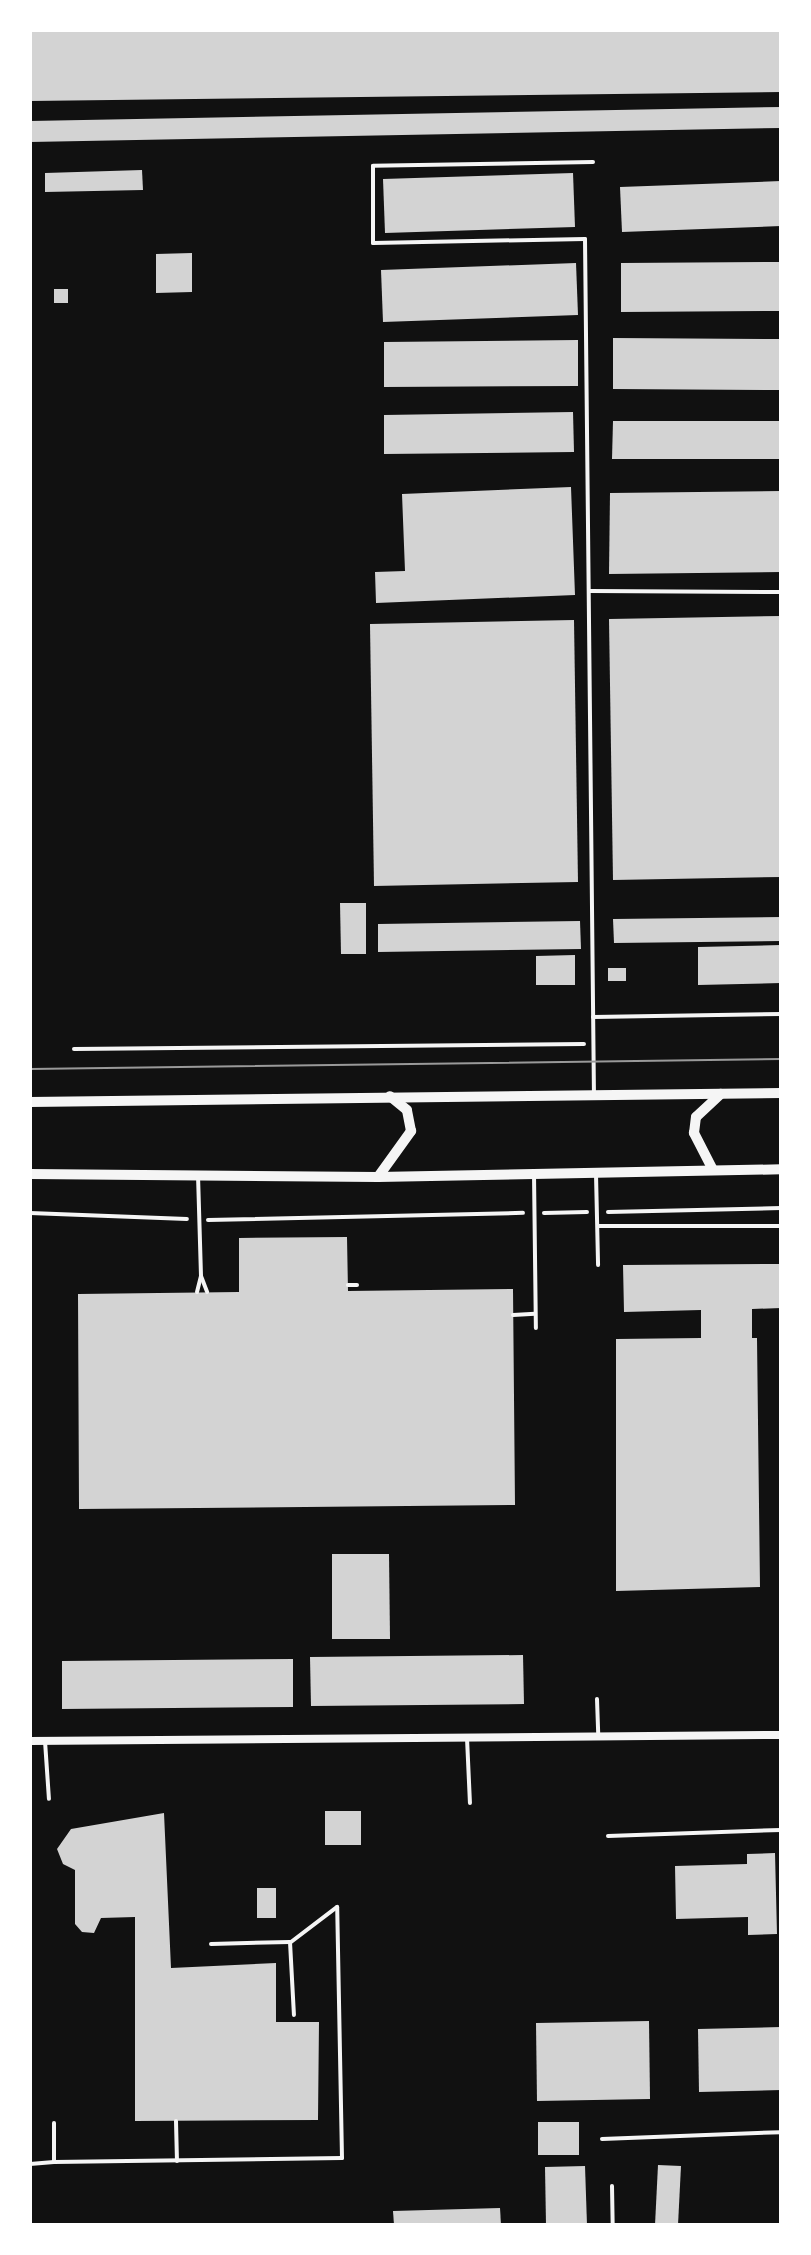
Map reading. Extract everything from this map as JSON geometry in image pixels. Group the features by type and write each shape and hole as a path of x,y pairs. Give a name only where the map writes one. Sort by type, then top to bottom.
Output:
{"street":[{"path":"713,1170 694,1133 696,1117 723,1093"},
{"path":"30,1102 781,1093"},
{"path":"378,1177 410,1139 407,1110 390,1096"},
{"path":"30,1174 198,1173 378,1177 781,1169"},
{"path":"30,1741 781,1735"}],"lane":[{"path":"593,162 373,166 373,243 585,239 594,1093"},
{"path":"590,591 781,592"},
{"path":"593,1017 781,1014"},
{"path":"595,1171 598,1265"},
{"path":"533,1172 536,1328"},
{"path":"197,1292 201,1276 198,1173"},
{"path":"598,1226 781,1226"},
{"path":"201,1276 207,1292"},
{"path":"348,1285 357,1285"},
{"path":"513,1315 536,1314"},
{"path":"597,1699 598,1737"},
{"path":"467,1738 470,1803"},
{"path":"45,1741 49,1799"},
{"path":"608,1836 781,1830"},
{"path":"30,2164 342,2158 337,1907 290,1942 211,1944"},
{"path":"290,1942 294,2015"},
{"path":"176,2121 177,2161"},
{"path":"54,2123 54,2162"},
{"path":"602,2139 781,2132"},
{"path":"612,2186 613,2225"}],"path":[{"path":"74,1049 594,1044"},
{"path":"30,1213 199,1220 781,1208"}],"building":[{"path":"30,30 781,30 781,92 30,101"},
{"path":"781,107 781,128 30,142 30,121"},
{"path":"142,170 143,190 45,192 45,173"},
{"path":"573,173 575,227 385,233 383,179"},
{"path":"781,181 781,226 622,232 620,187"},
{"path":"192,253 192,292 156,293 156,254"},
{"path":"781,262 781,311 621,312 621,263"},
{"path":"576,263 578,315 383,322 381,270"},
{"path":"54,289 68,289 68,303 54,303"},
{"path":"613,338 781,339 781,390 613,389"},
{"path":"578,340 578,386 384,387 384,342"},
{"path":"573,412 574,452 384,454 384,415"},
{"path":"613,421 781,421 781,459 612,459"},
{"path":"571,487 575,595 376,603 375,572 405,571 402,494"},
{"path":"781,491 781,572 609,574 610,493"},
{"path":"781,616 781,877 613,880 609,619"},
{"path":"574,620 578,882 374,886 370,624"},
{"path":"340,903 366,903 366,954 341,954"},
{"path":"781,917 781,941 614,943 613,919"},
{"path":"580,921 581,949 378,952 378,924"},
{"path":"781,945 781,983 698,985 698,947"},
{"path":"575,955 575,985 536,985 536,956"},
{"path":"608,968 626,968 626,981 608,981"},
{"path":"347,1237 348,1291 513,1289 515,1505 79,1509 78,1294 239,1292 239,1238"},
{"path":"781,1264 781,1308 752,1309 752,1338 757,1338 760,1587 616,1591 616,1339 701,1338 701,1310 624,1312 623,1265"},
{"path":"332,1554 389,1554 390,1639 332,1639"},
{"path":"523,1655 524,1704 311,1706 310,1657"},
{"path":"293,1659 293,1707 62,1709 62,1661"},
{"path":"325,1811 361,1811 361,1845 325,1845"},
{"path":"164,1813 171,1968 276,1963 276,2022 319,2022 318,2120 135,2121 135,1917 101,1918 94,1933 82,1932 75,1924 75,1870 63,1864 57,1849 71,1829"},
{"path":"775,1853 777,1934 748,1935 748,1917 676,1919 675,1866 747,1864 747,1854"},
{"path":"257,1888 276,1888 276,1918 257,1918"},
{"path":"649,2021 650,2099 537,2101 536,2023"},
{"path":"781,2027 781,2090 699,2092 698,2029"},
{"path":"538,2122 579,2122 579,2155 538,2155"},
{"path":"658,2165 681,2166 678,2225 655,2225"},
{"path":"585,2166 587,2225 546,2225 545,2167"},
{"path":"500,2208 501,2225 394,2225 393,2211"}],"tram line":[{"path":"30,1069 781,1059"}]}
